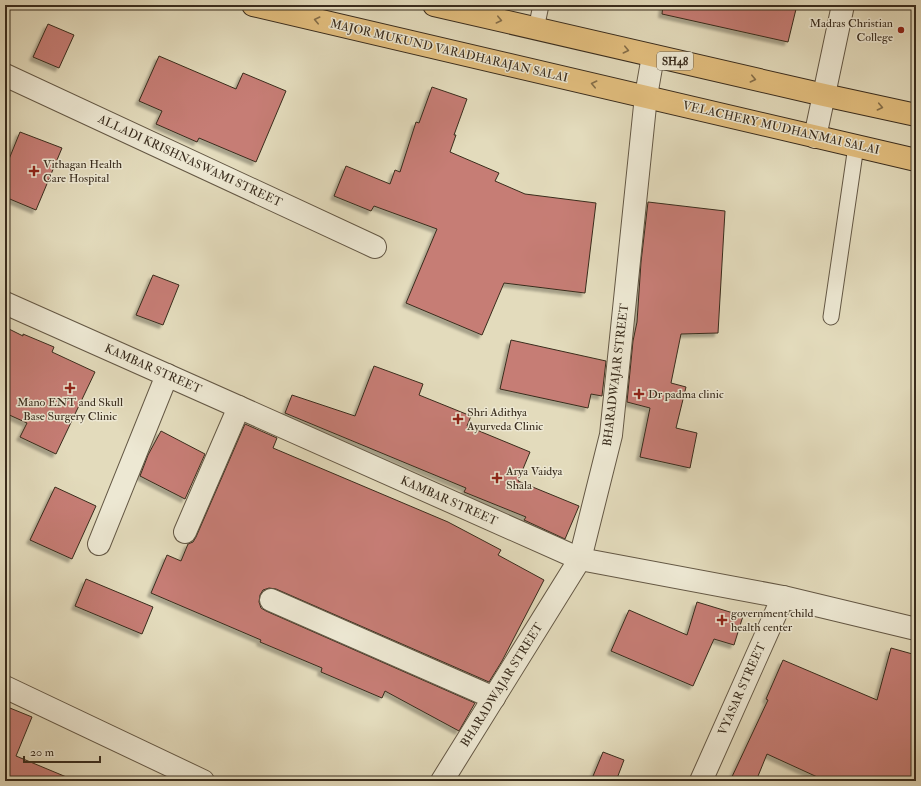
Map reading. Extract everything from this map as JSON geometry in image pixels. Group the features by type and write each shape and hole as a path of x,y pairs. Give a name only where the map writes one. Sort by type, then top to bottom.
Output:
{"main road":[{"name":"MAJOR MUKUND VARADHARAJAN SALAI","path":"253,5 646,96"},
{"name":"SH48","path":"434,5 916,115"},
{"name":"VELACHERY MUDHANMAI SALAI","path":"646,96 916,160"}],"street":[{"path":"815,137 843,5"},
{"name":"BHARADWAJAR STREET","path":"442,781 580,559 611,435 646,96 653,56"},
{"name":"ALLADI KRISHNASWAMI STREET","path":"5,75 375,247"},
{"name":"KAMBAR STREET","path":"5,303 580,559 783,598 916,628"},
{"path":"99,544 167,375"},
{"path":"185,532 239,407"},
{"name":"VYASAR STREET","path":"701,781 783,598"},
{"path":"270,600 494,698"},
{"path":"5,688 203,781"}],"lane":[{"path":"536,29 542,5"},
{"path":"831,317 856,146"}],"building":[{"path":"663,5 797,5 788,42 662,14"},
{"path":"48,24 74,35 59,68 33,57"},
{"path":"159,56 236,89 243,73 286,91 256,162 199,138 197,142 156,124 162,111 139,101"},
{"path":"432,87 467,99 454,135 456,135 450,152 499,173 495,181 525,194 596,203 585,293 504,283 482,335 406,303 437,229 374,206 371,211 334,196 346,166 390,184 395,170 400,172 416,122 419,123"},
{"path":"20,132 62,148 36,210 5,197 5,169"},
{"path":"648,202 725,211 718,333 681,334 671,383 686,387 676,428 697,433 690,468 640,457 650,408 627,402 633,341 637,322 641,262"},
{"path":"153,275 179,285 163,325 136,315"},
{"path":"5,327 23,336 23,334 54,347 52,352 95,372 56,454 20,437 27,423 5,413"},
{"path":"511,340 606,361 602,396 591,394 588,408 500,389"},
{"path":"374,366 423,384 419,395 471,416 467,426 530,452 518,481 579,506 565,539 524,520 526,517 464,492 466,488 285,413 292,395 355,416"},
{"path":"245,424 277,438 273,448 448,522 501,550 498,555 544,580 502,661 489,682 276,589 269,588 263,590 260,595 259,602 261,608 266,611 475,703 459,731 385,691 382,698 321,672 322,668 260,642 261,640 151,593 167,555 181,561 188,544 193,542 196,537"},
{"path":"161,431 205,454 185,499 140,476 148,455"},
{"path":"55,487 96,506 72,559 30,540"},
{"path":"86,579 153,607 142,634 75,606"},
{"path":"697,602 743,616 734,645 714,639 693,686 611,651 629,610 687,635"},
{"path":"891,648 916,655 916,781 826,781 767,754 756,781 730,781 768,700 766,699 783,660 877,700"},
{"path":"5,706 32,717 16,756 76,781 5,781"},
{"path":"603,752 624,760 616,781 591,781"}],"place":[{"name":"Madras Christian College","path":"901,30"},
{"name":"Vithagan Health Care Hospital","path":"34,171"},
{"name":"Mano ENT and Skull Base Surgery Clinic","path":"70,388"},
{"name":"Dr padma clinic","path":"639,394"},
{"name":"Shri Adithya Ayurveda Clinic","path":"458,419"},
{"name":"Arya Vaidya Shala","path":"497,478"},
{"name":"government child health center","path":"722,620"}]}
